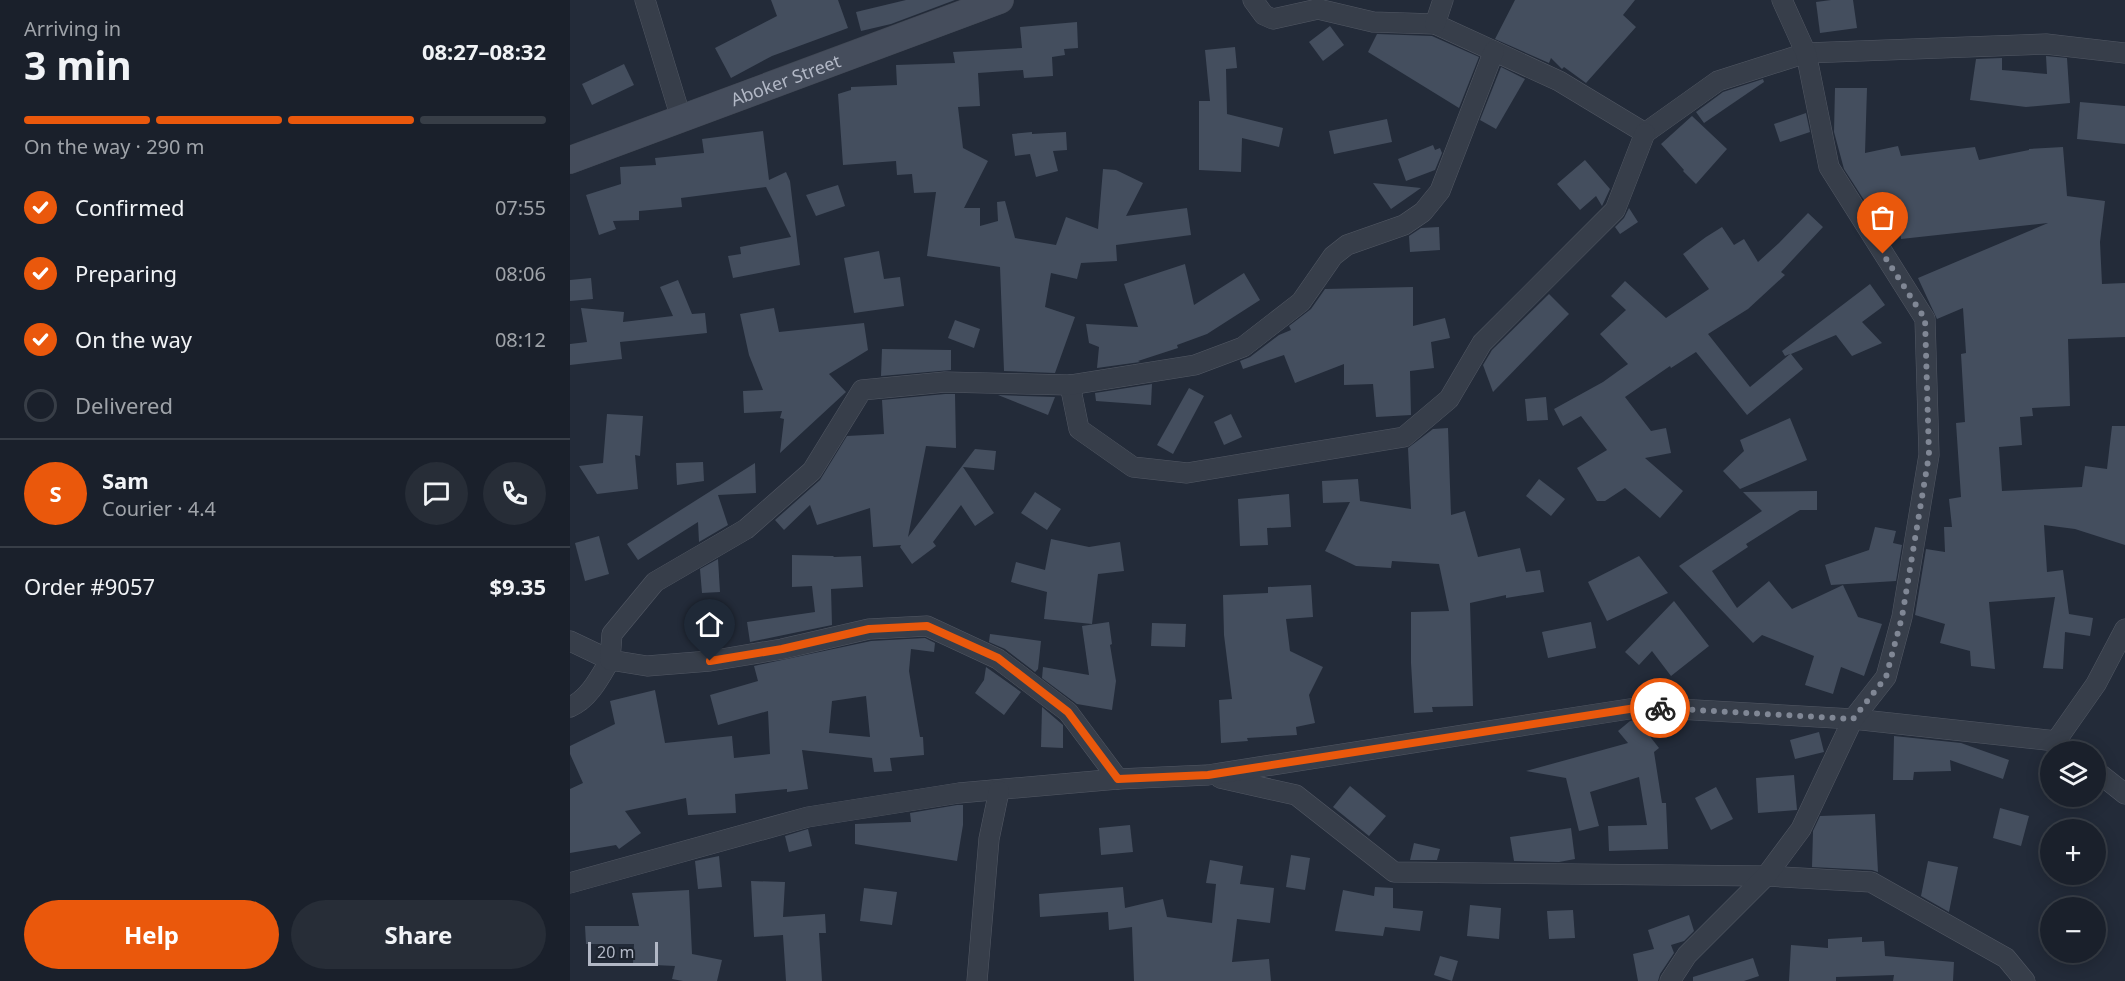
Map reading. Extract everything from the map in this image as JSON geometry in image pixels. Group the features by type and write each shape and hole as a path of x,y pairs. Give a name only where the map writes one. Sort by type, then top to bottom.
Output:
{"main road":[{"name":"Aboker Street","path":"570,160 1000,0"}],"street":[{"path":"645,0 681,118"},
{"path":"1253,0 1264,15 1273,19 1318,9 1373,22 1435,24 1559,81 1645,133"},
{"path":"1435,24 1443,0"},
{"path":"1670,981 1687,955 1766,876 1801,829 1853,719 1886,677 1902,617 1929,455 1925,319 1829,167 1806,53 1782,0"},
{"path":"1070,385 1079,429 1133,467 1187,473 1404,437 1449,399 1482,343 1615,210 1645,133 1718,81 1806,53 2046,44 2125,53"},
{"path":"570,707 595,686 610,660 612,634 655,582 746,529 812,471 861,390 945,382 1070,385 1195,364 1243,347 1301,302 1333,255 1347,245 1404,225 1423,212 1440,191 1494,51"},
{"path":"570,641 610,660 647,666 710,661 782,649 869,629 927,626 998,658 1068,712 1118,779"},
{"path":"2066,741 2125,629"},
{"path":"570,883 808,817 959,793 1118,779 1208,775 1642,707 1853,719 2040,743"},
{"path":"1208,775 1296,795 1394,872 1766,876 1871,882 2006,958 2025,981"},
{"path":"2106,779 2125,794"},
{"path":"977,981 989,839 999,790"}],"building":[{"path":"771,0 838,0 848,28 772,56 731,78 715,48 777,16"},
{"path":"906,0 955,0 891,24 861,31 856,12"},
{"path":"1515,0 1635,0 1623,15 1636,27 1586,83 1564,67 1562,69 1551,58 1549,63 1495,39"},
{"path":"1853,0 1857,28 1820,33 1816,2"},
{"path":"1077,22 1078,48 1064,49 1065,55 1052,57 1053,76 1024,78 1023,70 978,73 980,106 958,107 963,148 988,161 964,208 980,208 980,226 998,221 997,202 1005,201 1015,238 1056,245 1066,217 1098,229 1103,169 1116,170 1143,183 1126,216 1187,208 1191,235 1116,245 1117,261 1081,263 1077,279 1051,273 1045,307 1075,317 1055,373 1004,371 1000,267 927,256 936,192 914,193 912,174 897,175 896,161 843,165 838,94 851,90 851,87 897,85 896,65 955,63 953,52 1022,48 1020,27"},
{"path":"1330,26 1344,45 1323,61 1309,42"},
{"path":"1377,34 1432,36 1479,57 1459,108 1368,52"},
{"path":"1235,47 1237,68 1226,69 1227,114 1283,128 1279,147 1242,138 1241,172 1199,170 1199,101 1210,101 1205,50"},
{"path":"2046,56 2067,58 2070,103 2026,107 1970,100 1976,59 2002,58 2002,70 2047,74"},
{"path":"624,64 634,85 592,105 582,84"},
{"path":"1501,67 1525,79 1496,129 1480,120"},
{"path":"1763,79 1764,82 1704,123 1696,112 1723,92"},
{"path":"1835,88 1867,88 1865,153 1898,146 1901,156 1975,147 1979,160 2029,149 2063,147 2067,196 2105,201 2100,242 2102,284 2125,283 2125,337 2068,339 2070,406 2032,408 2033,416 2020,417 2022,445 1999,447 2002,491 2082,487 2085,466 2107,469 2112,426 2125,426 2125,545 2075,529 2044,525 2047,572 2063,570 2069,614 2093,618 2090,636 2065,632 2063,669 2043,668 2055,597 1989,602 1995,669 1971,666 1970,651 1940,643 1945,624 1915,615 1926,549 1945,552 1944,527 1952,527 1949,499 1961,497 1956,423 1965,422 1961,354 1966,353 1963,308 1937,319 1918,278 2048,223 1901,239 1898,209 1875,217 1844,169 1834,132"},
{"path":"2080,102 2125,106 2125,144 2077,139"},
{"path":"1806,113 1810,132 1780,142 1774,124"},
{"path":"1692,116 1727,149 1696,184 1661,144"},
{"path":"1387,119 1392,142 1334,154 1329,131"},
{"path":"763,131 769,180 786,172 790,181 800,265 733,278 728,256 741,254 740,247 791,237 766,187 681,198 682,207 639,211 639,220 613,221 616,229 599,235 586,195 621,184 620,167 656,165 655,158 704,153 702,139"},
{"path":"1032,132 1032,134 1066,132 1067,150 1053,151 1058,171 1036,177 1030,154 1015,156 1012,134"},
{"path":"1433,145 1435,150 1440,148 1442,153 1435,170 1406,181 1398,159"},
{"path":"1585,160 1610,189 1602,206 1596,196 1580,210 1557,184"},
{"path":"1373,183 1421,188 1391,209"},
{"path":"838,185 845,206 816,216 806,195"},
{"path":"1629,208 1638,222 1620,234 1615,227 1624,218"},
{"path":"1808,213 1823,227 1781,272 1785,275 1748,309 1708,334 1750,387 1790,354 1785,356 1782,351 1870,284 1885,305 1862,322 1882,343 1852,356 1836,335 1791,354 1803,369 1747,415 1696,352 1671,368 1670,366 1625,397 1651,431 1666,428 1671,453 1645,458 1683,491 1660,518 1625,488 1605,501 1597,501 1577,468 1607,450 1581,416 1563,426 1554,409 1603,382 1628,364 1600,334 1626,310 1611,296 1625,281 1666,318 1709,289 1683,254 1722,227 1734,245 1744,239 1758,262"},
{"path":"1439,227 1440,250 1410,252 1409,236 1421,228"},
{"path":"879,251 884,279 900,277 904,306 854,313 844,258"},
{"path":"1185,264 1194,305 1244,273 1260,300 1207,334 1177,345 1178,348 1138,361 1140,362 1097,368 1099,347 1089,343 1086,324 1138,327 1124,284"},
{"path":"591,278 593,299 570,301 570,280"},
{"path":"678,280 692,314 705,313 707,333 620,342 622,359 570,365 570,344 587,342 581,308 624,312 623,322 673,316 660,287"},
{"path":"1413,287 1413,326 1445,318 1450,338 1431,342 1434,368 1410,371 1411,415 1376,417 1373,384 1344,385 1344,364 1295,383 1284,355 1243,369 1240,361 1250,357 1279,335 1291,330 1289,326 1311,309 1325,289"},
{"path":"1549,294 1569,314 1493,392 1483,365 1492,350"},
{"path":"774,308 779,332 864,323 868,350 829,374 846,392 780,453 784,419 780,418 782,411 744,413 743,391 763,390 749,355 740,314"},
{"path":"955,320 980,329 974,348 948,338"},
{"path":"882,349 951,350 951,370 881,376"},
{"path":"1152,384 1151,405 1096,401 1095,393"},
{"path":"1189,388 1204,396 1173,454 1157,445"},
{"path":"955,394 956,448 926,446 908,537 975,449 996,451 994,470 963,467 994,513 975,526 961,505 933,542 936,546 912,564 900,547 901,545 873,547 870,508 817,525 810,505 784,530 775,520 820,480 847,436 884,434 882,400"},
{"path":"998,395 1055,397 1048,415"},
{"path":"1546,397 1548,420 1527,421 1525,399"},
{"path":"607,414 643,416 640,456 635,455 638,489 597,494 579,466 603,463"},
{"path":"1231,414 1242,437 1224,445 1214,422"},
{"path":"1790,418 1807,460 1740,489 1723,471 1744,451 1740,440"},
{"path":"1448,428 1451,515 1465,511 1478,557 1520,548 1526,572 1540,570 1544,592 1506,598 1506,595 1470,603 1473,706 1432,707 1433,712 1414,713 1411,612 1449,611 1439,564 1392,561 1391,568 1356,566 1325,551 1350,502 1323,503 1322,481 1358,479 1360,501 1411,509 1408,448 1433,429"},
{"path":"703,462 704,481 677,485 676,463"},
{"path":"755,463 756,493 718,495 728,525 699,542 698,522 638,560 627,544"},
{"path":"1539,479 1565,499 1551,516 1526,496"},
{"path":"1817,491 1817,510 1800,510 1746,544 1748,547 1712,571 1737,608 1769,581 1792,609 1843,585 1858,617 1882,624 1864,676 1841,667 1833,694 1805,685 1814,656 1762,635 1753,643 1679,566 1762,511 1743,492"},
{"path":"1035,492 1061,509 1047,530 1021,513"},
{"path":"1289,494 1291,527 1267,528 1268,545 1240,546 1238,499"},
{"path":"1875,527 1896,531 1893,543 1902,545 1896,581 1831,585 1825,565 1869,550"},
{"path":"599,536 609,574 585,581 575,543"},
{"path":"1051,539 1089,547 1120,542 1124,571 1098,574 1092,624 1044,619 1047,592 1011,582 1016,562 1045,570"},
{"path":"792,555 861,556 863,587 831,589 832,625 750,642 747,622 815,612 812,586 792,587"},
{"path":"1639,556 1668,593 1607,621 1588,582"},
{"path":"718,559 720,592 702,593 700,569"},
{"path":"1311,585 1313,617 1286,619 1290,651 1323,667 1309,695 1315,723 1296,727 1297,735 1247,738 1248,741 1221,743 1219,700 1232,699 1224,635 1223,595 1268,593 1268,587"},
{"path":"1674,601 1709,646 1671,676 1652,651 1639,665 1625,652"},
{"path":"1109,622 1116,681 1112,710 1077,704 1042,678 1043,667 1089,675 1082,626"},
{"path":"1591,622 1596,648 1548,658 1542,632"},
{"path":"1152,623 1186,624 1185,647 1151,646"},
{"path":"990,634 1041,641 1038,669 1035,672 1005,649 989,642"},
{"path":"925,638 935,643 934,652 911,649 909,671 920,737 923,737 924,755 890,758 892,771 874,772 872,758 802,750 808,789 735,794 736,813 688,815 686,798 625,811 641,833 619,849 616,845 570,853 570,789 583,783 570,754 570,746 615,724 610,701 655,690 665,743 732,736 734,758 770,754 768,711 718,725 710,695 758,681 754,666 871,641","holes":["866,696 870,737 829,733 832,701"]},
{"path":"986,667 1021,692 1004,715 975,693 984,680"},
{"path":"1042,707 1063,725 1063,748 1041,747"},
{"path":"1637,720 1659,748 1654,752 1662,803 1666,803 1668,849 1609,851 1608,826 1647,825 1639,777 1590,792 1599,826 1579,831 1566,778 1526,771 1628,743 1618,731 1630,721"},
{"path":"1819,732 1824,752 1795,759 1790,740"},
{"path":"1894,736 1961,743 2009,760 2003,779 1950,760 1951,771 1914,772 1913,780 1893,780"},
{"path":"1794,775 1797,810 1758,813 1756,778"},
{"path":"1350,786 1386,816 1369,836 1333,807"},
{"path":"1716,787 1733,819 1711,830 1695,798"},
{"path":"963,805 963,825 957,861 855,844 855,824 911,822 910,813"},
{"path":"2000,808 2029,816 2021,846 1993,838"},
{"path":"1875,814 1878,872 1812,867 1813,831 1820,816"},
{"path":"1130,825 1133,852 1101,855 1099,828"},
{"path":"1571,828 1575,859 1559,862 1514,861 1510,837"},
{"path":"808,829 812,846 789,852 785,836"},
{"path":"1414,843 1440,849 1437,860 1410,860"},
{"path":"1291,855 1310,858 1305,890 1286,887"},
{"path":"719,856 722,887 698,889 695,861"},
{"path":"1210,860 1243,866 1240,884 1274,888 1270,923 1237,919 1232,962 1269,959 1271,981 1134,981 1132,927 1109,930 1108,912 1040,917 1039,894 1123,887 1125,908 1163,899 1167,917 1212,923 1216,884 1206,883"},
{"path":"1928,861 1958,867 1949,912 1921,896"},
{"path":"751,881 785,882 783,917 825,914 826,933 819,933 822,981 786,981 783,935 754,937"},
{"path":"1375,887 1393,888 1393,908 1423,911 1420,931 1385,927 1383,936 1335,931 1343,890 1374,896"},
{"path":"864,888 897,892 892,925 860,921"},
{"path":"689,890 692,954 722,960 717,981 672,979 675,966 633,964 634,944 586,944 585,926 639,926 632,893"},
{"path":"1470,905 1501,908 1499,939 1467,936"},
{"path":"1573,910 1575,938 1549,939 1547,911"},
{"path":"1689,915 1694,931 1684,941 1671,945 1674,953 1658,981 1638,981 1633,954 1654,949 1648,930"},
{"path":"1862,937 1862,942 1884,941 1885,956 1954,962 1953,981 1893,981 1894,975 1836,977 1836,981 1789,981 1791,945 1828,948 1828,939"},
{"path":"1440,956 1458,961 1452,981 1434,975"},
{"path":"1753,958 1759,976 1744,981 1693,981 1693,977"}],"way so far":[{"path":"1660,708 1853,719 1886,677 1902,617 1929,455 1925,319 1883,254"}],"route":[{"path":"710,661 782,649 869,629 927,626 998,658 1068,712 1118,779 1208,775 1642,707 1660,708"}]}
